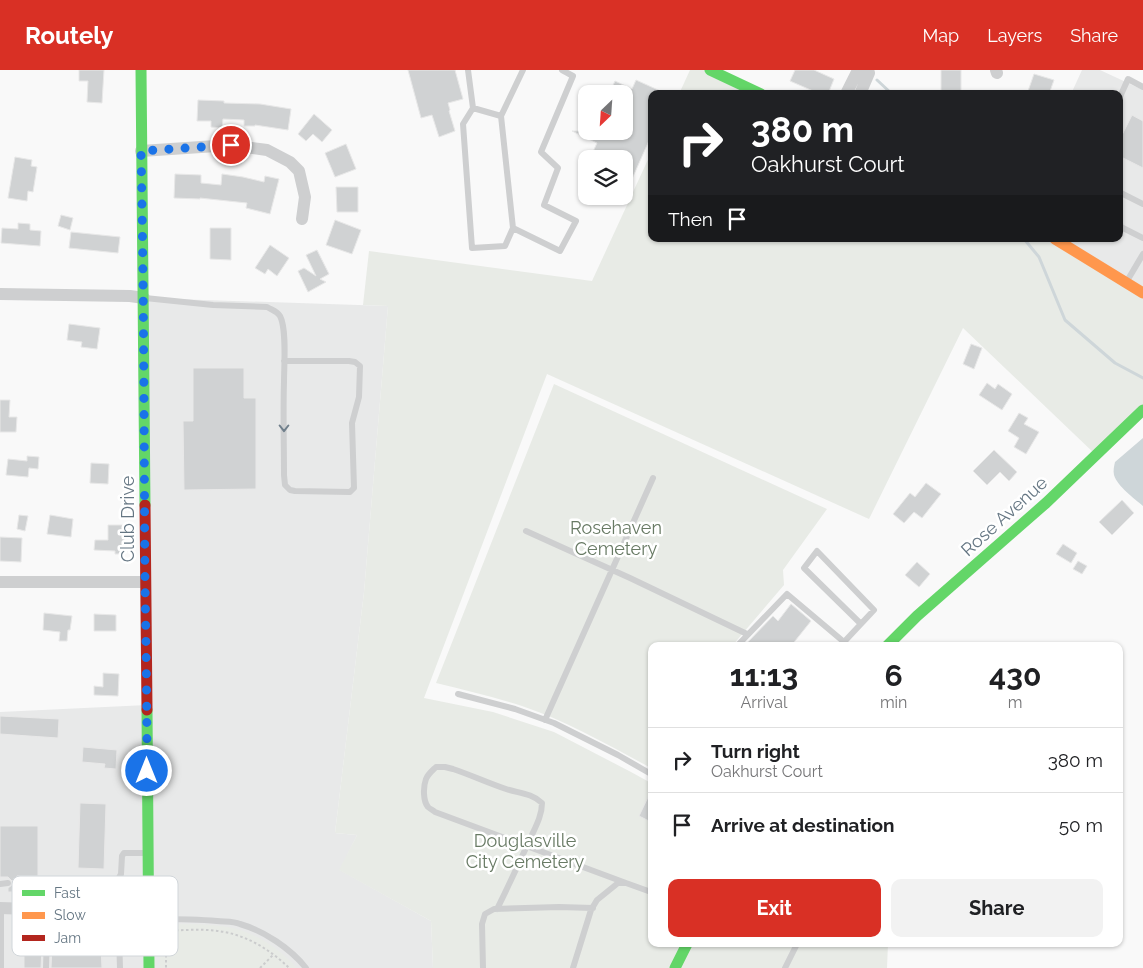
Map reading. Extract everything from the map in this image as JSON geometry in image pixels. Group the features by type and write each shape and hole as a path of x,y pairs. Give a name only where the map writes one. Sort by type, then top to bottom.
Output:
{"street":[{"name":"Club Drive","path":"141,70 149,876"},
{"path":"710,70 752,90"},
{"path":"848,90 858,70"},
{"path":"862,90 869,73 868,70"},
{"path":"141,151 231,145 267,150 290,162 299,171 305,197 302,219"},
{"path":"1060,242 1143,293"},
{"path":"0,294 130,296 144,298"},
{"name":"Rose Avenue","path":"891,642 917,616 1046,504 1143,410"},
{"path":"0,582 145,582"},
{"path":"675,968 685,947"}],"lane":[{"path":"468,70 473,108 463,124 472,248 505,246 513,228 502,116 522,70"},
{"path":"513,228 560,251 576,221 544,205 558,168 541,152 573,76 562,70"},
{"path":"1123,90 1128,79 1143,87"},
{"path":"473,108 502,116"},
{"path":"1123,194 1143,204"},
{"path":"1123,228 1143,238"},
{"path":"1127,282 1143,254"},
{"path":"144,298 213,305 267,307 275,311 280,316 284,339 284,361 284,474 285,485 290,490 348,493 353,491 354,471 351,436 352,423 359,397 360,366 355,362 349,361 284,361"},
{"path":"545,720 653,478"},
{"path":"526,531 747,634"},
{"path":"842,642 862,624 874,610 817,551 804,568 862,624"},
{"path":"740,642 787,594 838,642"},
{"path":"458,694 515,709 554,723 648,772"},
{"path":"498,909 527,846 542,810 542,803 531,796 445,767 436,766 425,781 424,789 424,798 428,807 435,812 527,846 626,883 648,891"},
{"path":"120,876 124,853 149,853"},
{"path":"0,884 8,883"},
{"path":"573,968 592,908 597,900 608,890 618,883 626,883"},
{"path":"0,908 1,968"},
{"path":"483,968 482,924 485,914 494,909 592,908"},
{"path":"178,920 238,923 254,929 290,952 306,968"},
{"path":"785,968 796,947"}],"path":[{"path":"178,931 200,930 230,933 257,944 274,954 290,968"},
{"path":"260,968 277,950"}],"shaded area":[{"path":"1082,70 1100,70 1143,90 1143,291 1064,242 1123,242 1123,90 1073,90"},
{"path":"144,298 388,306 364,592 335,833 357,835 340,870 431,921 433,968 0,968 0,712 147,705"},
{"path":"1143,438 1143,506 1119,484 1114,472 1115,462"}],"green space":[{"path":"690,70 710,70 752,90 681,90"},
{"name":"Douglasville City Cemetery","path":"648,160 648,242 1060,242 1143,293 1143,410 1096,455 963,328 869,519 547,374 424,698 493,712 554,732 648,781 648,947 888,947 887,968 433,968 431,921 339,870 357,835 335,833 364,592 388,306 363,305 369,251 592,281 627,205 633,205 633,192"},
{"name":"Rosehaven Cemetery","path":"554,384 827,509 783,570 784,585 735,642 648,642 648,766 588,734 539,712 436,683"},
{"path":"178,924 189,924 231,928 256,936 271,945 297,968 160,968 160,956 178,956"}],"building":[{"path":"79,70 104,70 102,103 87,102 88,81 79,81"},
{"path":"408,70 455,70 463,99 448,103 455,131 439,137 432,115 421,118"},
{"path":"795,70 814,70 834,79 830,90 811,90 790,81"},
{"path":"941,70 961,70 961,90 941,90"},
{"path":"1034,74 1054,80 1050,90 1028,90"},
{"path":"636,80 658,90 648,90 648,143 633,177 633,150 594,150 597,143 591,140 633,140 633,87"},
{"path":"615,81 624,85 613,85"},
{"path":"198,100 260,104 291,109 288,130 255,125 244,126 244,120 223,119 222,128 211,127 211,121 197,121"},
{"path":"314,114 332,130 322,142 313,134 306,141 298,134"},
{"path":"1132,115 1143,121 1143,168 1123,158 1123,133"},
{"path":"346,144 356,169 335,177 325,153"},
{"path":"15,157 32,160 31,166 37,167 33,192 28,191 27,201 8,198"},
{"path":"175,174 201,175 201,183 221,185 222,174 264,182 265,176 279,179 270,214 246,208 247,203 200,198 174,198"},
{"path":"336,187 358,187 358,212 337,212"},
{"path":"61,215 73,218 70,230 58,226"},
{"path":"335,220 361,230 352,254 326,245"},
{"path":"18,223 30,224 30,230 41,231 40,246 1,243 2,228 18,229"},
{"path":"210,228 231,228 231,260 210,259"},
{"path":"71,232 120,237 118,253 69,248"},
{"path":"270,245 289,258 277,276 268,269 265,274 255,268"},
{"path":"317,250 329,274 320,279 326,282 308,292 298,271 304,268 316,276 306,255"},
{"path":"69,324 100,328 97,349 81,347 82,342 67,340"},
{"path":"971,344 982,348 974,369 963,364"},
{"path":"193,368 244,368 244,398 256,398 256,489 184,490 183,421 193,421"},
{"path":"987,383 995,389 998,384 1012,394 1002,410 979,395"},
{"path":"0,400 10,400 9,417 17,417 16,432 0,432"},
{"path":"1019,413 1028,418 1024,424 1039,432 1026,454 1014,447 1019,438 1008,431"},
{"path":"994,450 1017,472 1009,481 1000,472 987,485 973,471"},
{"path":"27,456 39,457 38,469 29,468 28,477 6,475 8,459 27,461"},
{"path":"91,463 109,464 108,484 90,483"},
{"path":"926,483 941,494 922,518 914,512 904,523 893,514 910,493 915,497"},
{"path":"1122,500 1134,513 1112,535 1099,522"},
{"path":"19,515 28,516 25,531 17,529"},
{"path":"50,515 73,519 71,537 47,534"},
{"path":"108,525 125,525 124,554 115,554 115,551 94,550 95,540 108,540"},
{"path":"0,537 22,538 21,562 0,561"},
{"path":"1063,544 1077,553 1071,563 1056,554"},
{"path":"1078,561 1087,566 1082,574 1073,569"},
{"path":"917,562 930,574 919,587 905,575"},
{"path":"791,604 811,621 794,642 748,642 773,616 778,621"},
{"path":"44,613 72,616 67,641 59,641 60,632 43,630"},
{"path":"94,614 116,615 116,631 94,631"},
{"path":"103,673 119,674 118,696 94,695 94,686 103,687"},
{"path":"0,716 59,719 58,738 0,734"},
{"path":"83,747 117,750 116,769 104,768 105,764 82,762"},
{"path":"648,797 648,820 639,816"},
{"path":"80,803 106,804 104,869 78,868"},
{"path":"0,826 38,826 38,876 12,876 12,881 8,877 0,877"},
{"path":"12,885 12,892 8,892 8,888"},
{"path":"24,956 42,956 41,968 24,968"},
{"path":"52,956 101,956 102,968 51,968"}],"waterway":[{"path":"877,80 888,90"},
{"path":"1026,242 1039,257 1065,320 1115,363 1143,378"}],"traffic: fast":[{"path":"141,70 145,505"},
{"path":"710,70 752,90"},
{"path":"891,642 917,616 1046,503 1143,410"},
{"path":"147,710 148,876"},
{"path":"675,968 686,947"},
{"path":"149,956 149,968"}],"traffic: slow":[{"path":"1060,242 1143,293"}],"traffic: jam":[{"path":"145,505 147,710"}],"route":[{"path":"147,771 144,298 141,151 231,145"}]}
